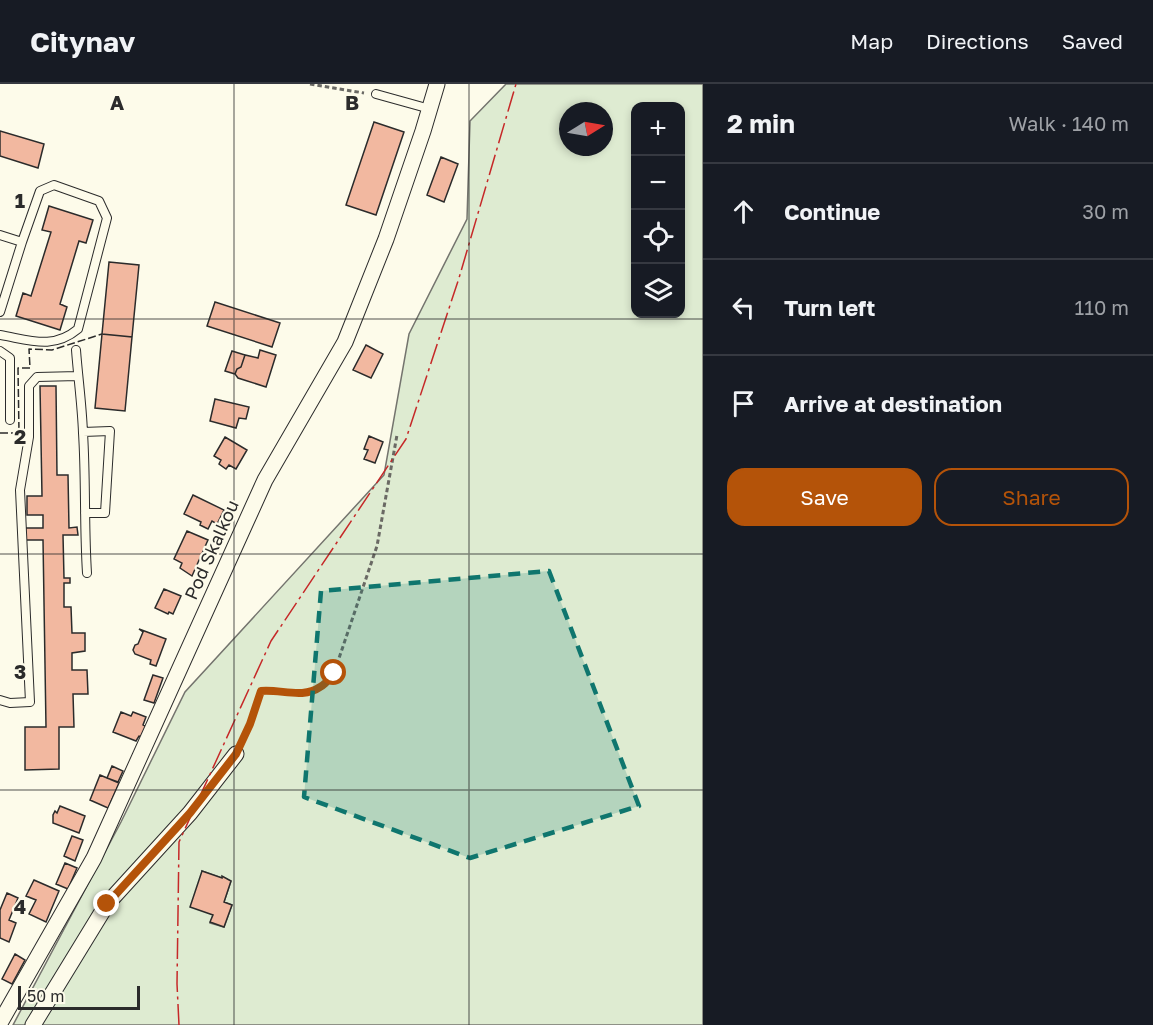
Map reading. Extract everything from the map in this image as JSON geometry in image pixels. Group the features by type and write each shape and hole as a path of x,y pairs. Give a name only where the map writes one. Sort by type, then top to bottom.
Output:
{"street":[{"name":"Pod Skalkou","path":"0,1023 94,858 265,480 345,342 386,239 437,84"},
{"path":"33,1025 107,904 190,813 236,754"}],"lane":[{"path":"376,94 430,109"},
{"path":"0,312 40,191 54,185 99,201 108,218 78,329 68,337 47,343 0,335"},
{"path":"0,235 22,242"},
{"path":"76,350 83,432 84,532 87,573"},
{"path":"0,351 10,358 10,420"},
{"path":"0,700 10,703 30,702 20,490 29,437 29,386 37,377 78,376"},
{"path":"83,432 110,431 105,513 85,513"}],"path":[{"path":"310,84 376,94"},
{"path":"236,754 250,724 261,691 308,693 322,687 334,673 377,546 397,435"}],"highlighted area":[{"path":"549,571 639,806 470,858 304,797 321,591"}],"green space":[{"path":"506,84 703,84 703,1025 13,1025 121,822 185,692 384,475 409,334 467,219 470,121","holes":["202,871 231,881 224,902 232,905 224,927 210,923 213,915"]}],"building":[{"path":"374,122 404,132 376,215 346,205"},
{"path":"0,131 44,144 38,168 0,156"},
{"path":"441,157 458,164 444,202 427,195"},
{"path":"49,206 93,220 86,243 79,241 60,304 67,307 60,330 16,316 23,293 31,296 51,232 42,230"},
{"path":"109,262 139,265 132,337 102,334"},
{"path":"215,302 280,323 272,347 207,326"},
{"path":"102,334 132,337 125,411 95,408"},
{"path":"366,345 383,354 371,378 353,370"},
{"path":"260,350 276,355 266,387 238,378 235,374 241,367 245,355 258,358"},
{"path":"232,351 245,355 241,367 235,374 225,371"},
{"path":"40,386 56,386 57,475 68,475 69,528 77,527 78,535 63,535 64,578 70,578 70,583 64,583 64,607 71,607 72,633 85,633 85,651 72,653 72,670 87,670 88,694 73,694 74,727 59,727 59,769 25,770 25,727 46,727 43,540 25,540 25,528 43,528 43,515 27,515 27,496 42,496"},
{"path":"215,399 249,407 246,419 239,418 236,428 210,421"},
{"path":"369,436 383,442 375,463 364,459 368,450 364,449"},
{"path":"225,437 247,450 236,469 229,465 226,469 219,464 221,460 214,456"},
{"path":"193,495 224,510 217,524 212,521 208,529 200,525 201,522 184,514"},
{"path":"187,531 208,540 192,576 180,568 182,563 174,559"},
{"path":"164,589 181,596 173,614 155,608"},
{"path":"139,629 166,639 156,666 150,664 151,660 135,654 133,650 143,632"},
{"path":"153,675 163,678 154,703 144,700"},
{"path":"121,712 131,716 133,712 146,717 143,725 147,727 143,737 139,736 136,741 113,732"},
{"path":"112,766 123,771 118,782 107,778"},
{"path":"100,775 119,783 108,808 90,800"},
{"path":"60,806 85,816 79,833 53,823 53,815 55,811 57,813"},
{"path":"72,836 83,840 75,861 64,856"},
{"path":"65,863 77,868 68,889 56,884"},
{"path":"202,871 231,881 224,902 232,905 224,927 210,922 213,915 190,907"},
{"path":"34,880 59,891 46,922 29,914 36,900 26,896"},
{"path":"7,893 18,898 9,920 16,923 9,942 0,938 0,910"},
{"path":"15,954 25,960 12,984 2,979"}],"fence":[{"path":"0,433 19,433 18,368 30,368 29,349 52,350 102,334"}],"power":[{"path":"179,1025 177,984 179,842 271,641 406,439 459,278 516,84"}],"route":[{"path":"107,904 190,813 236,754 250,724 261,691 308,693 322,687 334,673"}]}
